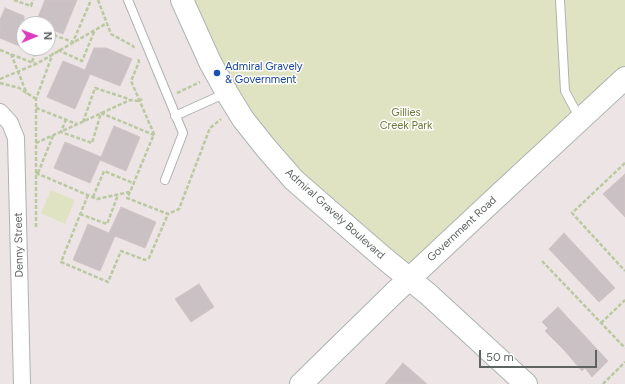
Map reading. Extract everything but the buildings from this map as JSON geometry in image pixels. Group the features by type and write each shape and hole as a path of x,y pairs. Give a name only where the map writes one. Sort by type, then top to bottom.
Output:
{"street":[{"name":"Admiral Gravely Boulevard","path":"182,0 210,62 243,119 294,180 384,260 410,279 526,384"},
{"name":"Government Road","path":"301,384 393,294 625,78"},
{"name":"Denny Street","path":"0,112 10,123 16,138 22,384"}],"lane":[{"path":"128,0 183,133 165,180"},
{"path":"560,0 565,91 581,120"},
{"path":"175,116 227,93"}],"path":[{"path":"14,0 31,6 33,0"},
{"path":"73,42 90,0"},
{"path":"98,0 111,34 133,46 135,51"},
{"path":"58,50 107,23"},
{"path":"58,50 82,61 95,29"},
{"path":"56,36 73,42"},
{"path":"0,50 36,64"},
{"path":"11,54 28,94"},
{"path":"32,62 34,56"},
{"path":"0,78 36,64 48,56"},
{"path":"36,227 36,99 52,56"},
{"path":"37,173 97,199 130,192 154,135 141,100 131,81 139,62 137,56"},
{"path":"185,89 200,82"},
{"path":"0,83 19,88 36,99"},
{"path":"83,122 95,88 130,100 141,100"},
{"path":"36,143 130,100"},
{"path":"36,108 78,124"},
{"path":"101,114 154,135"},
{"path":"61,132 92,143 101,114"},
{"path":"61,132 66,119"},
{"path":"214,124 221,119"},
{"path":"37,173 54,135"},
{"path":"625,163 572,214 625,271"},
{"path":"93,197 104,171 133,183"},
{"path":"80,214 107,224 118,194"},
{"path":"88,195 61,262 108,282 121,250 144,260 149,258 168,214"},
{"path":"542,261 625,348"},
{"path":"601,323 625,300"},
{"path":"603,384 625,362"}],"green space":[{"name":"Gillies Creek Park","path":"182,0 625,0 625,78 410,279 266,148"},
{"path":"51,190 75,200 65,224 41,213"}],"place":[{"name":"Admiral Gravely & Government","path":"217,73"}]}
